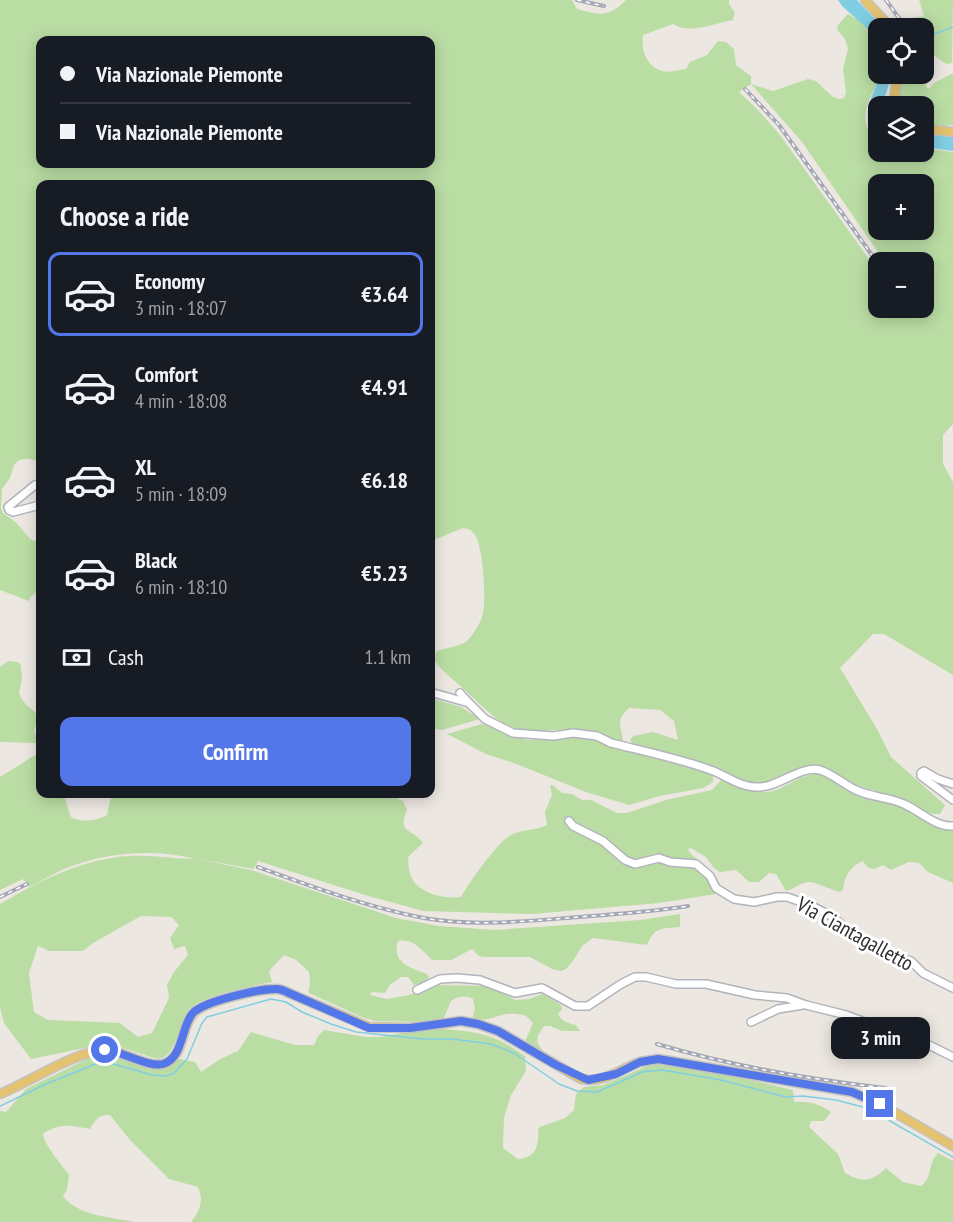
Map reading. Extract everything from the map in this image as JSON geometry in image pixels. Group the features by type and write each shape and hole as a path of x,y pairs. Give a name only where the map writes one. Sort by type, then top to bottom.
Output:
{"main road":[{"path":"865,0 882,18"},
{"path":"934,130 953,132"},
{"path":"0,1094 95,1051 114,1050 141,1061 159,1065 168,1062 179,1048 189,1019 196,1010 232,996 276,989 369,1028 410,1028 461,1021 478,1024 498,1031 564,1070 588,1080 616,1074 640,1062 658,1059 852,1092 880,1104 953,1146"}],"street":[{"path":"35,484 8,507 13,512 36,506"},
{"path":"435,693 469,703"},
{"path":"460,693 485,719 513,733 535,735 573,733 597,736 611,743 710,769 739,784 756,788 778,783 804,771 819,770 857,790 887,797 945,826 953,826"},
{"path":"953,784 924,771 921,774 929,784 953,801"},
{"name":"Via Ciantagalletto","path":"568,821 573,826 603,841 625,860 635,864 659,858 670,862 696,864 710,876 716,888 734,899 754,902 787,897 810,905 833,917 864,943 878,951 911,961 923,973 953,988"},
{"path":"417,990 440,979 474,980 489,982 515,993 542,988 575,1006 588,1006 621,984 635,978 646,977 676,984 706,984 755,995 787,998 846,1015 915,1038 953,1057"},
{"path":"751,1022 778,1009 806,1005"}],"green space":[{"path":"0,0 572,0 577,9 603,14 614,10 626,0 729,0 735,13 733,20 694,28 679,27 673,24 643,35 643,46 648,61 664,72 686,69 690,62 707,55 718,41 726,42 734,49 736,65 751,76 751,84 773,91 808,79 816,81 833,97 840,99 844,98 846,92 843,69 848,49 845,39 837,30 838,25 848,14 868,29 868,84 877,84 871,96 868,96 865,114 868,129 868,162 934,162 934,149 953,152 953,424 943,435 943,464 953,482 953,675 884,634 873,634 840,668 891,757 945,805 940,814 932,814 890,795 855,785 820,767 804,767 763,783 747,782 691,761 634,745 630,740 633,736 653,732 678,740 674,721 660,710 629,708 620,721 623,741 589,730 528,731 519,729 495,717 437,664 436,652 464,643 476,630 483,610 484,588 480,550 473,532 463,528 435,539 435,180 36,180 36,462 26,459 14,465 10,478 2,489 1,508 3,513 16,523 30,539 36,541 36,592 29,601 0,590"},
{"path":"919,0 953,0 952,63 946,64 934,55 934,18 911,18 924,16"},
{"path":"953,73 953,125 934,127 934,96 900,96 901,84 925,84 927,88 930,88 934,83"},
{"path":"8,661 18,662 21,665 22,680 19,693 22,700 36,715 34,731 36,743 0,742 0,667"},
{"path":"435,699 461,707 480,719 442,730 435,729"},
{"path":"482,724 527,740 580,738 597,741 625,751 700,770 713,775 713,782 703,788 660,796 629,805 586,792 486,754 447,734"},
{"path":"36,754 36,798 64,798 71,817 84,821 107,815 112,798 395,798 403,801 407,810 404,818 405,827 423,843 408,857 409,872 419,887 440,896 461,897 484,863 506,839 516,833 547,825 545,812 552,795 550,785 562,793 572,794 582,800 591,800 617,813 627,813 666,800 712,790 721,780 751,791 766,792 781,788 805,776 821,774 896,803 934,825 953,829 953,883 928,872 919,863 909,862 891,870 883,865 874,869 867,867 863,861 849,872 843,890 840,892 809,882 786,891 776,874 769,873 759,882 749,882 736,870 720,872 706,857 691,848 688,849 689,852 708,869 716,894 659,903 532,914 423,911 258,861 254,869 198,859 251,870 396,918 439,926 494,930 640,920 680,914 680,927 656,931 647,945 593,938 582,946 566,969 561,971 552,969 530,957 483,957 472,949 451,960 432,960 413,943 398,941 397,955 400,960 409,967 427,974 429,977 427,983 414,985 408,977 401,977 390,985 385,993 372,992 370,995 387,999 409,995 437,985 490,986 515,1000 529,999 543,994 561,1005 559,1016 566,1022 576,1025 580,1031 562,1031 544,1026 538,1035 537,1042 545,1054 526,1046 526,1039 533,1023 526,1016 510,1014 485,1020 472,1019 475,1009 473,999 468,997 453,999 443,1020 376,1021 364,1018 308,992 309,972 296,960 284,955 269,971 272,982 204,1000 189,1010 172,1048 161,1058 105,1044 31,1059 4,1023 0,1008 0,904 46,879 96,861 130,856 195,859 150,853 104,857 69,867 29,887 23,879 0,890 0,777","holes":["141,916 171,917 179,925 170,938 174,949 185,946 188,955 167,985 169,998 152,1033 138,1037 120,1023 48,1020 34,1012 29,973 38,946 49,951 83,951"]},
{"path":"430,1028 488,1036 503,1042 525,1056 526,1071 511,1095 504,1118 503,1148 518,1159 533,1154 537,1146 540,1127 565,1118 574,1110 576,1094 584,1087 603,1085 652,1064 716,1072 793,1090 794,1102 814,1104 831,1112 824,1121 811,1121 809,1127 838,1154 845,1173 862,1180 876,1176 886,1168 903,1182 921,1186 928,1178 938,1153 953,1161 953,1222 191,1222 200,1205 201,1196 198,1187 169,1179 130,1140 110,1115 98,1118 90,1129 61,1126 49,1130 43,1134 44,1139 69,1175 67,1190 63,1196 69,1203 96,1215 134,1222 0,1222 0,1111 6,1112 26,1089 93,1056 111,1055 149,1069 180,1059 195,1062 201,1072 220,1059 238,1051 251,1032 295,1045 314,1045 324,1030 380,1037"}],"water":[{"path":"838,0 857,0 874,18 868,18 868,29"},
{"path":"877,84 889,84 885,96 872,96"},
{"path":"953,135 953,151 934,148 934,136"}],"waterway":[{"path":"934,34 953,27"},
{"path":"0,1106 103,1061 152,1075 166,1076 174,1073 187,1059 202,1023 207,1017 271,999 286,1002 302,1012 356,1032 491,1044 514,1053 559,1084 577,1091 597,1092 642,1072 662,1070 721,1080 786,1097 803,1096 836,1100 878,1111 890,1121 953,1157"}],"railway":[{"path":"577,0 604,6"},
{"path":"886,0 899,18"},
{"path":"745,89 779,125 870,252"},
{"path":"258,867 361,902 443,921 482,923 521,921 634,913 688,906"},
{"path":"0,897 27,884"},
{"path":"657,1044 770,1071 885,1088"}],"route":[{"path":"105,1050 114,1050 141,1061 159,1065 168,1062 177,1052 189,1019 196,1010 232,996 276,989 369,1028 410,1028 461,1021 478,1024 498,1031 581,1079 594,1081 616,1074 640,1062 658,1059 852,1092 880,1104"}]}
